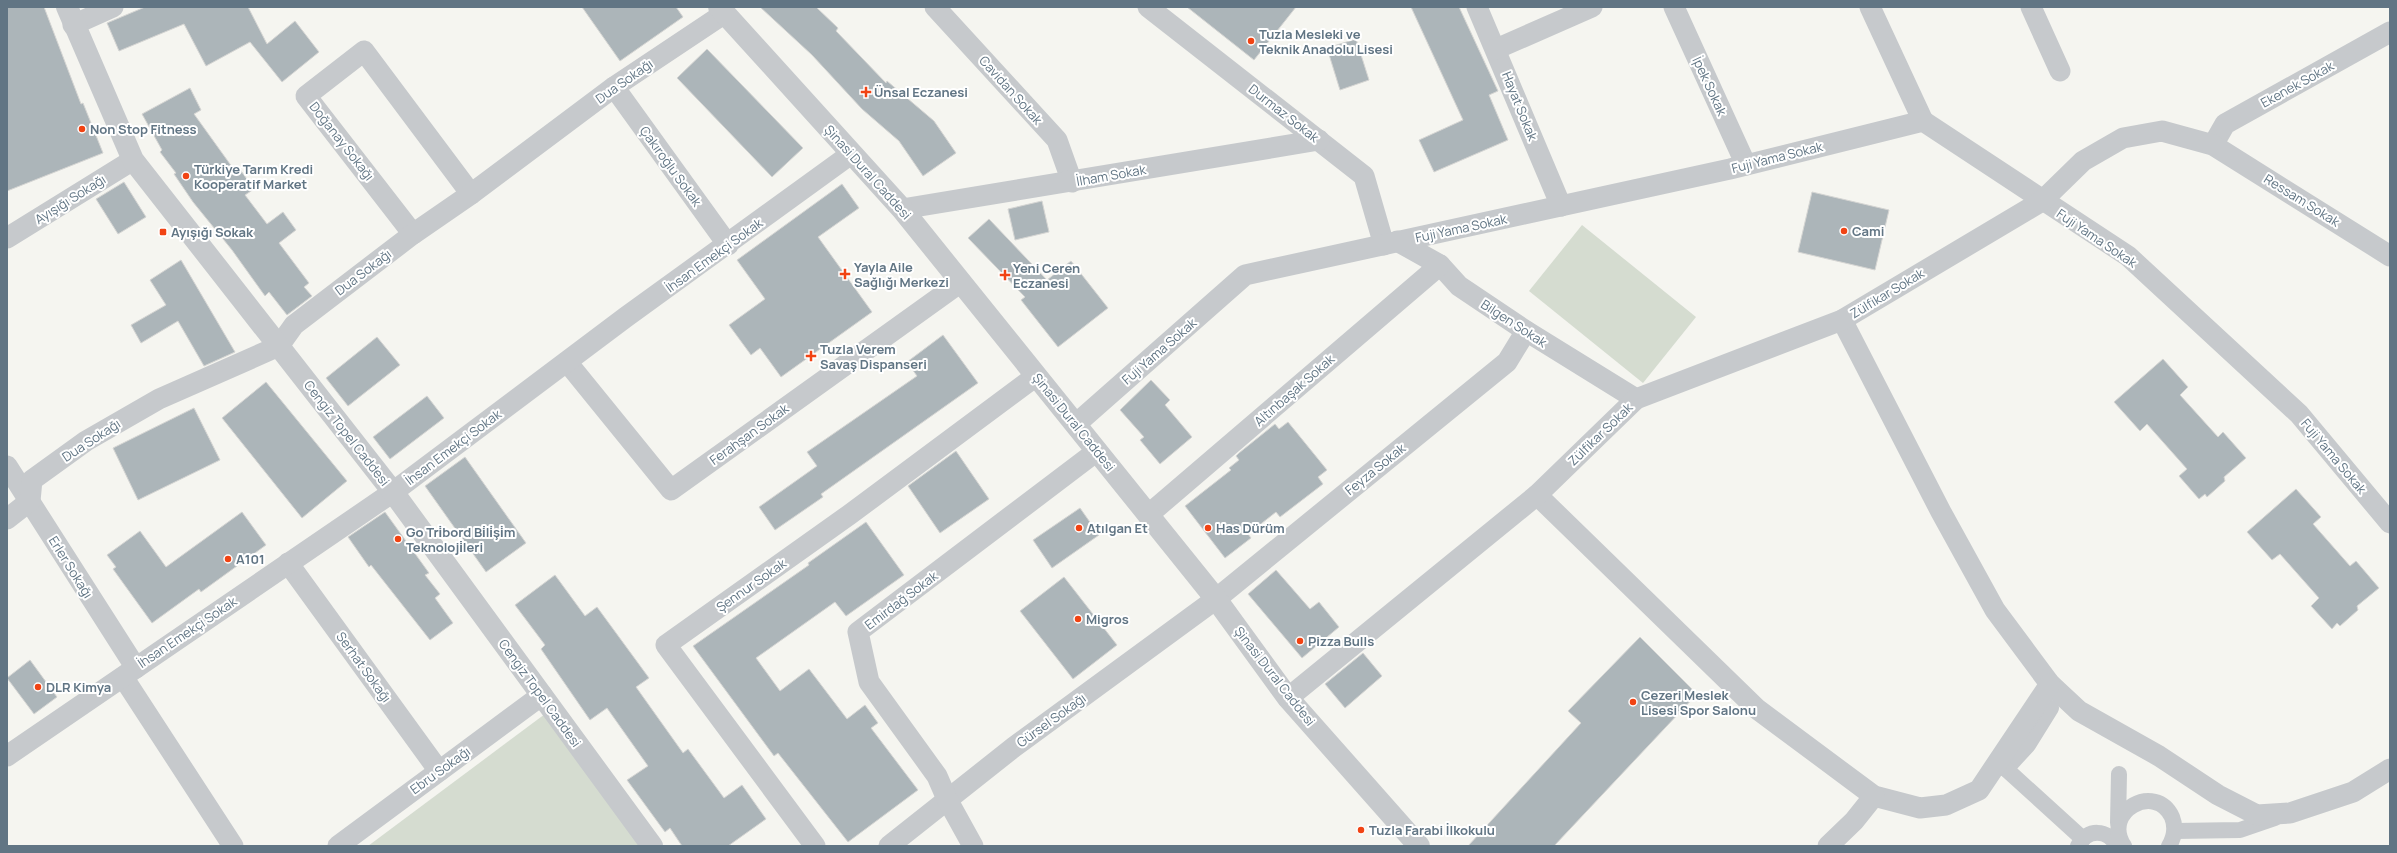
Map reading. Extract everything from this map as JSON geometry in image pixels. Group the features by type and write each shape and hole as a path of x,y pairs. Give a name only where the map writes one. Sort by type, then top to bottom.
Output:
{"street":[{"path":"70,16 113,7"},
{"name":"Cavidan Sokak","path":"935,7 1057,140 1072,182"},
{"name":"Durmaz Sokak","path":"1148,7 1364,176 1391,243"},
{"name":"Hayat Sokak","path":"1477,7 1561,206"},
{"path":"1496,49 1592,7"},
{"name":"İpek Sokak","path":"1674,7 1746,165"},
{"path":"1870,7 1923,121"},
{"path":"2031,7 2060,71"},
{"name":"Dua Sokağı","path":"30,501 32,480 86,441 159,399 279,346 294,325 413,234 471,194 614,87 722,10"},
{"name":"Şinasi Dural Caddesi","path":"722,10 902,209 1216,599 1288,698 1419,846"},
{"name":"Cengiz Topel Caddesi","path":"70,16 133,160 393,492 652,846"},
{"name":"Ekenek Sokak","path":"2213,145 2224,124 2390,32"},
{"name":"Doğanay Sokağı","path":"413,234 306,96 364,51 471,194"},
{"name":"Çakıroğlu Sokak","path":"614,87 728,245"},
{"name":"Fuji Yama Sokak","path":"1076,424 1245,275 1746,165 1923,121 2042,201 2128,256 2299,414 2390,523"},
{"name":"Ressam Sokak","path":"2042,201 2083,161 2123,138 2162,131 2213,145 2390,256"},
{"name":"İlham Sokak","path":"902,209 1319,140"},
{"name":"İhsan Emekçi Sokak","path":"7,756 393,492 567,362 851,154"},
{"name":"Ayışığı Sokağı","path":"7,238 133,160"},
{"name":"Zülfikar Sokak","path":"1288,698 1537,495 1636,399 1842,320 2042,201"},
{"name":"Bilgen Sokak","path":"1391,243 1440,265 1459,286 1526,331 1636,399"},
{"name":"Altınbaşak Sokak","path":"1148,515 1440,265"},
{"name":"Ferahşan Sokak","path":"567,362 671,490 961,282"},
{"path":"1842,320 1941,512 1995,610 2050,684 2079,711 2159,756 2225,798 2257,815 2290,813"},
{"name":"Feyza Sokak","path":"1216,599 1507,362 1526,331"},
{"name":"Şennur Sokak","path":"815,846 666,645 849,515 1036,376"},
{"name":"Emirdağ Sokak","path":"947,799 937,776 869,682 858,632 1098,452"},
{"name":"Erler Sokağı","path":"7,466 30,501 129,672 234,846"},
{"path":"1537,495 1757,709 1874,796 1920,808 1946,805 1979,790 2002,766 2028,745 2051,708"},
{"path":"7,519 30,501"},
{"name":"Serhat Sokağı","path":"288,564 439,771"},
{"name":"Gürsel Sokağı","path":"889,846 947,799 1216,599"},
{"path":"2002,766 2050,684"},
{"name":"Ebru Sokağı","path":"338,846 542,695"},
{"path":"2002,766 2080,842 2095,833 2112,840 2119,822 2129,807 2137,802 2156,802 2170,813 2175,831 2169,846"},
{"path":"2175,831 2240,830 2353,792 2390,769"},
{"path":"2119,774 2118,832 2124,846"},
{"path":"1828,846 1854,821 1874,796"},
{"path":"947,799 973,846"}],"shaded area":[{"path":"1582,225 1696,317 1643,383 1529,291"},
{"path":"545,714 640,846 368,846"}],"building":[{"path":"7,7 44,7 81,104 83,103 103,153 7,191"},
{"path":"145,7 248,7 267,44 295,21 319,52 282,82 250,42 206,66 184,24 119,51 107,23"},
{"path":"582,7 676,7 683,17 620,61"},
{"path":"760,7 816,7 838,28 836,31 886,83 887,81 934,121 956,153 923,176 899,141 862,109 812,55"},
{"path":"1187,7 1296,7 1254,60"},
{"path":"1411,7 1459,7 1498,91 1489,95 1508,140 1434,172 1419,140 1463,120"},
{"path":"1356,39 1369,80 1340,90 1327,48"},
{"path":"707,49 803,148 772,177 677,78"},
{"path":"190,88 201,110 194,114 235,171 239,168 254,189 245,195 267,224 283,212 296,230 279,243 309,283 304,287 312,296 287,315 269,292 265,296 232,250 193,202 174,174 176,173 160,152 162,150 142,114"},
{"path":"124,182 146,217 118,234 96,199"},
{"path":"842,184 859,208 818,237 872,312 781,377 760,348 751,355 729,325 765,299 737,260"},
{"name":"Cami","path":"1812,192 1889,210 1875,270 1798,252"},
{"path":"1042,201 1049,232 1015,240 1008,209"},
{"path":"989,219 1047,280 1071,261 1108,308 1058,347 1021,300 1025,297 968,238"},
{"path":"181,260 235,352 204,366 178,321 141,343 131,325 166,305 150,280"},
{"path":"943,335 978,383 821,494 823,497 775,530 759,507 817,466 807,452 917,376 907,362"},
{"path":"377,337 400,365 348,406 326,378"},
{"path":"2163,359 2188,387 2180,395 2218,437 2223,432 2246,458 2224,477 2225,481 2207,497 2205,494 2199,499 2179,476 2187,469 2147,424 2140,431 2114,402"},
{"path":"1151,380 1170,400 1165,405 1192,437 1160,464 1140,440 1144,437 1120,410"},
{"path":"266,382 347,481 302,518 222,418"},
{"path":"427,396 444,418 390,459 373,437"},
{"path":"194,408 220,460 138,500 113,448"},
{"path":"1288,422 1327,470 1318,477 1323,484 1280,517 1276,512 1248,534 1251,538 1225,558 1185,506 1231,470 1229,468 1239,460 1236,456 1239,453 1275,424 1279,429"},
{"path":"956,451 989,499 940,533 908,486"},
{"path":"465,457 526,543 486,572 425,486"},
{"path":"2296,489 2321,517 2313,524 2350,566 2356,561 2379,588 2357,606 2358,610 2340,626 2337,623 2332,629 2311,606 2319,598 2280,554 2272,560 2247,532"},
{"path":"1080,508 1099,535 1052,568 1033,540"},
{"path":"242,512 266,545 201,592 199,589 152,623 113,569 116,567 107,555 140,531 166,567"},
{"path":"385,512 429,573 425,575 440,594 435,598 453,623 430,640 371,565 369,567 348,537"},
{"path":"866,522 904,575 846,616 835,602 756,658 780,691 809,669 847,719 865,705 878,723 871,728 918,790 848,842 778,753 774,756 693,646 809,565 808,563"},
{"path":"1276,570 1310,609 1319,602 1339,627 1302,658 1248,594"},
{"path":"555,575 585,616 597,607 649,678 636,687 683,753 688,749 724,798 742,785 766,819 728,846 682,846 670,828 665,832 627,780 648,766 607,708 590,720 541,649 545,645 515,605"},
{"path":"1064,577 1117,645 1073,679 1020,611"},
{"path":"1640,637 1697,694 1554,846 1468,846 1581,723 1568,711"},
{"path":"1363,653 1382,676 1345,708 1325,684"},
{"path":"30,660 57,697 34,714 7,678"}],"place":[{"name":"Tuzla Mesleki ve Teknik Anadolu Lisesi","path":"1251,41"},
{"name":"Ünsal Eczanesi","path":"866,92"},
{"name":"Non Stop Fitness","path":"82,129"},
{"name":"Türkiye Tarım Kredi Kooperatif Market","path":"186,176"},
{"name":"Cami","path":"1844,231"},
{"name":"Ayışığı Sokak","path":"163,232"},
{"name":"Yayla Aile Sağlığı Merkezi","path":"845,274"},
{"name":"Yeni Ceren Eczanesi","path":"1005,275"},
{"name":"Tuzla Verem Savaş Dispanseri","path":"811,356"},
{"name":"Atılgan Et","path":"1079,528"},
{"name":"Has Dürüm","path":"1208,528"},
{"name":"Go Tri̇bord Bi̇li̇şi̇m Teknoloji̇leri","path":"398,539"},
{"name":"A101","path":"228,559"},
{"name":"Migros","path":"1078,619"},
{"name":"Pizza Bulls","path":"1300,641"},
{"name":"DLR Kimya","path":"38,687"},
{"name":"Cezeri Meslek Lisesi Spor Salonu","path":"1633,702"},
{"name":"Tuzla Farabi İlkokulu","path":"1361,830"}]}
